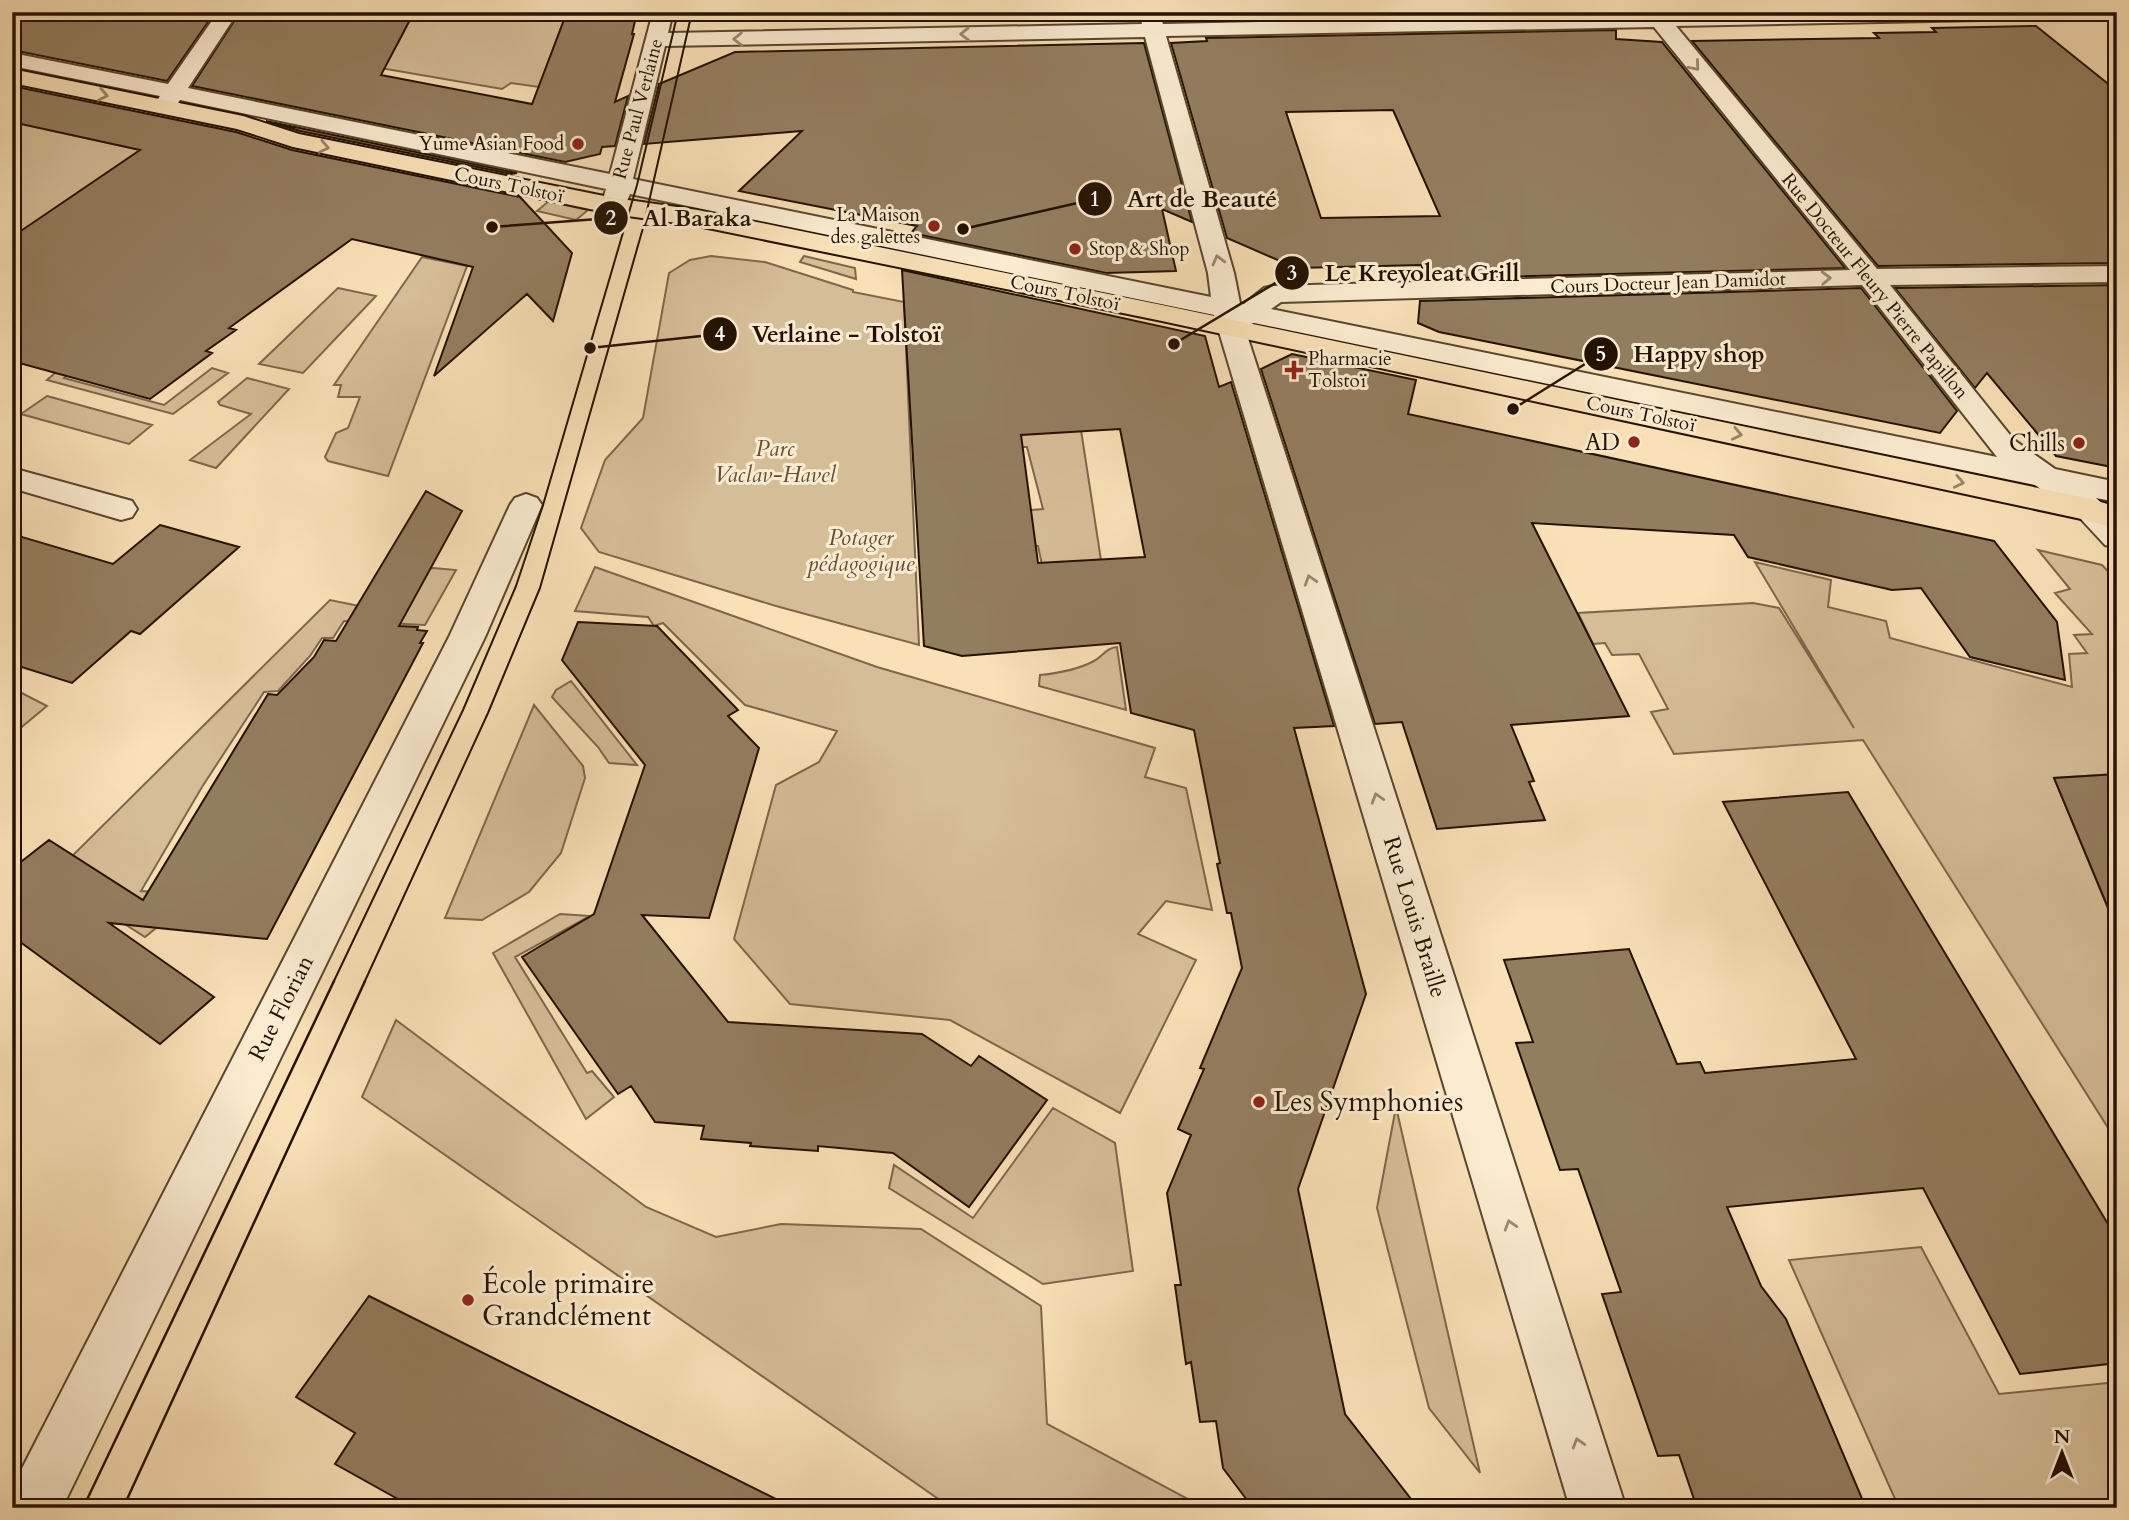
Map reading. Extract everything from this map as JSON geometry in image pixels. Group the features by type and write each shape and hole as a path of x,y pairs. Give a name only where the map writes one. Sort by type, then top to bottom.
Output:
{"main road":[{"name":"Cours Tolstoï","path":"12,76 169,99 293,140 616,196 698,218 1236,316 2108,506"}],"street":[{"path":"169,99 228,12"},
{"name":"Rue Paul Verlaine","path":"616,196 663,12"},
{"path":"657,40 1152,21 2087,12"},
{"name":"Rue Docteur Fleury Pierre Papillon","path":"1656,16 1870,277 2003,447 2045,477"},
{"name":"Rue Louis Braille","path":"1152,21 1222,273 1598,1508"},
{"name":"Cours Tolstoï","path":"12,59 169,99"},
{"name":"Cours Docteur Jean Damidot","path":"1236,316 1275,294 1870,277 2117,274"},
{"name":"Cours Tolstoï","path":"1236,316 2045,477 2108,506"},
{"path":"12,478 121,509"},
{"name":"Rue Florian","path":"32,1508 460,649 526,505"},
{"path":"2108,506 2117,537"}],"green space":[{"path":"414,12 567,12 539,87 511,83 502,89 340,61 397,45"},
{"path":"12,122 141,150 12,238"},
{"path":"549,201 588,210 576,220 537,211"},
{"name":"Parc Vaclav-Havel","path":"711,256 765,262 853,292 904,302 919,645 776,606 599,552 581,528 605,460 643,418 669,273 690,260"},
{"path":"804,256 855,268 856,279 800,262"},
{"path":"422,257 467,266 388,476 328,461 325,457 336,433 348,428 360,397 338,397 341,385 334,385"},
{"path":"338,288 376,296 303,373 259,364"},
{"path":"81,350 93,353 64,378 164,405 212,368 228,373 173,414 47,380"},
{"path":"247,378 289,389 216,468 190,460 251,414 220,405 218,402"},
{"path":"1075,391 1101,560 1042,565 1038,546 1022,546 1019,511 1043,509 1027,447 1020,447 1013,394"},
{"path":"47,396 152,425 129,444 21,414"},
{"path":"2038,550 2102,565 2117,581 2117,774 2054,778 2117,930 2117,1142 1863,740 1674,754 1651,712 1668,709 1639,654 1612,655 1605,643 1593,644 1578,613 1753,603 1779,608 1854,728 1755,562 1831,580 1828,607 1886,621 1890,638 2072,687 2069,654 2087,653 2074,635 2092,634 2055,593 2070,589"},
{"path":"595,567 877,667 1155,748 1145,777 1186,788 1212,910 1166,901 1138,934 1196,960 1120,1113 950,1020 790,1004 734,939 776,785 819,762 837,731 745,705 663,623 654,626 648,617 575,611"},
{"path":"433,568 456,570 425,625 344,621 333,638 322,638 310,656 278,691 264,692 202,787 141,891 177,893 156,928 145,937 51,877 330,600 364,607 412,572"},
{"path":"1117,647 1126,710 1039,686 1040,675 1081,667"},
{"path":"571,681 637,765 609,763 598,747 552,697 556,690"},
{"path":"12,688 47,706 12,735"},
{"path":"534,705 583,766 585,778 561,853 529,892 482,920 445,918"},
{"path":"560,914 590,916 515,957 587,1073 592,1071 614,1097 586,1119 493,953"},
{"path":"396,1020 646,1207 716,1237 781,1224 921,1229 1041,1306 1047,1424 1188,1499 1195,1508 943,1508 944,1503 362,1097"},
{"path":"1396,1107 1480,1473 1429,1408 1377,1208"},
{"path":"1053,1108 1115,1143 1133,1271 1043,1284 889,1188 894,1165 973,1218"},
{"path":"1921,1247 1999,1394 2117,1382 2117,1508 1899,1508 1789,1260"}],"building":[{"path":"12,12 215,12 167,81 12,50"},
{"path":"240,12 414,12 381,75 532,104 567,12 637,12 634,34 615,102 628,96 615,146 602,147 600,154 565,162 192,86"},
{"path":"1199,12 1602,12 1202,21"},
{"path":"2036,26 2117,91 2117,263 1878,266 1692,41 1879,38 1874,33 1936,32 1932,28"},
{"path":"1616,30 1616,39 1662,42 1845,268 1421,279 1422,265 1296,268 1227,238 1171,43 1207,41 1206,38","holes":["1393,110 1440,216 1321,218 1286,112"]},
{"path":"1144,43 1192,222 1162,209 1176,271 1106,273 911,233 917,226 739,191 802,131 644,144 659,84 735,52"},
{"path":"12,86 236,132 292,150 520,197 572,253 553,321 527,294 434,376 473,267 352,239 229,328 236,330 206,351 212,353 150,399 12,361 12,237 140,150 12,122"},
{"path":"266,121 517,173 511,174 300,131"},
{"path":"902,270 1205,336 1219,387 1231,382 1334,726 1294,728 1366,994 1298,1189 1345,1414 1418,1508 1253,1508 1223,1468 1216,1421 1200,1422 1191,1362 1186,1364 1175,1285 1181,1285 1167,1193 1191,1135 1178,1129 1242,968 1231,913 1227,913 1217,864 1220,863 1194,730 1131,713 1120,643 962,656 924,646","holes":["1120,429 1145,557 1038,563 1021,435"]},
{"path":"2117,285 2117,400 2109,404 2117,411 2117,468 2056,456 1987,373 1975,388 1895,288"},
{"path":"1861,288 1957,411 1940,433 1439,332 1418,323 1420,301"},
{"path":"1292,354 1416,380 1408,414 1994,541 2057,622 2065,680 1970,657 1921,588 1892,590 1748,557 1734,535 1532,523 1629,716 1511,725 1534,781 1529,782 1545,820 1437,829 1402,722 1375,724 1261,369"},
{"path":"426,491 462,511 399,626 418,627 417,630 427,631 420,643 423,643 267,939 109,923 214,997 160,1044 12,936 12,854 22,861 49,840 143,900 268,694 277,695 314,657 324,640 336,641"},
{"path":"160,525 239,547 140,634 131,631 72,683 12,664 12,534 113,564"},
{"path":"578,622 657,626 738,710 728,716 759,748 709,918 642,915 728,1022 922,1034 971,1066 979,1056 1047,1100 969,1207 893,1153 818,1146 818,1151 750,1146 751,1143 701,1139 704,1126 655,1122 631,1086 618,1094 522,957 594,914 645,765 562,660"},
{"path":"2117,774 2117,927 2116,927 2054,778"},
{"path":"1848,792 2117,1239 2117,1363 2020,1374 1923,1188 1727,1207 1761,1286 1786,1319 1866,1508 1697,1508 1679,1455 1658,1456 1602,1294 1621,1292 1578,1169 1560,1170 1516,1043 1533,1042 1504,960 1629,949 1677,1064 1700,1062 1705,1073 1856,1059 1723,802"},
{"path":"369,1296 794,1508 414,1508 335,1464 355,1433 296,1397"}],"tram line":[{"path":"333,983 463,710 516,586 543,505 637,185 678,12"},
{"path":"364,983 488,713 540,588 643,228 692,12"},
{"path":"83,1508 334,981"},
{"path":"123,1508 365,981"}],"place":[{"name":"Yume Asian Food","path":"578,144"},
{"name":"La Maison des galettes","path":"934,226"},
{"name":"Al Baraka","path":"492,227"},
{"name":"Art de Beauté","path":"963,229"},
{"name":"Stop & Shop","path":"1075,249"},
{"name":"Le Kreyoleat Grill","path":"1174,344"},
{"name":"Verlaine - Tolstoï","path":"590,348"},
{"name":"Pharmacie Tolstoï","path":"1294,370"},
{"name":"Happy shop","path":"1513,409"},
{"name":"AD","path":"1634,442"},
{"name":"Chills","path":"2079,443"},
{"name":"Les Symphonies","path":"1259,1102"},
{"name":"École primaire Grandclément","path":"468,1300"}],"park label":[{"name":"Potager pédagogique","path":"861,550"}]}
